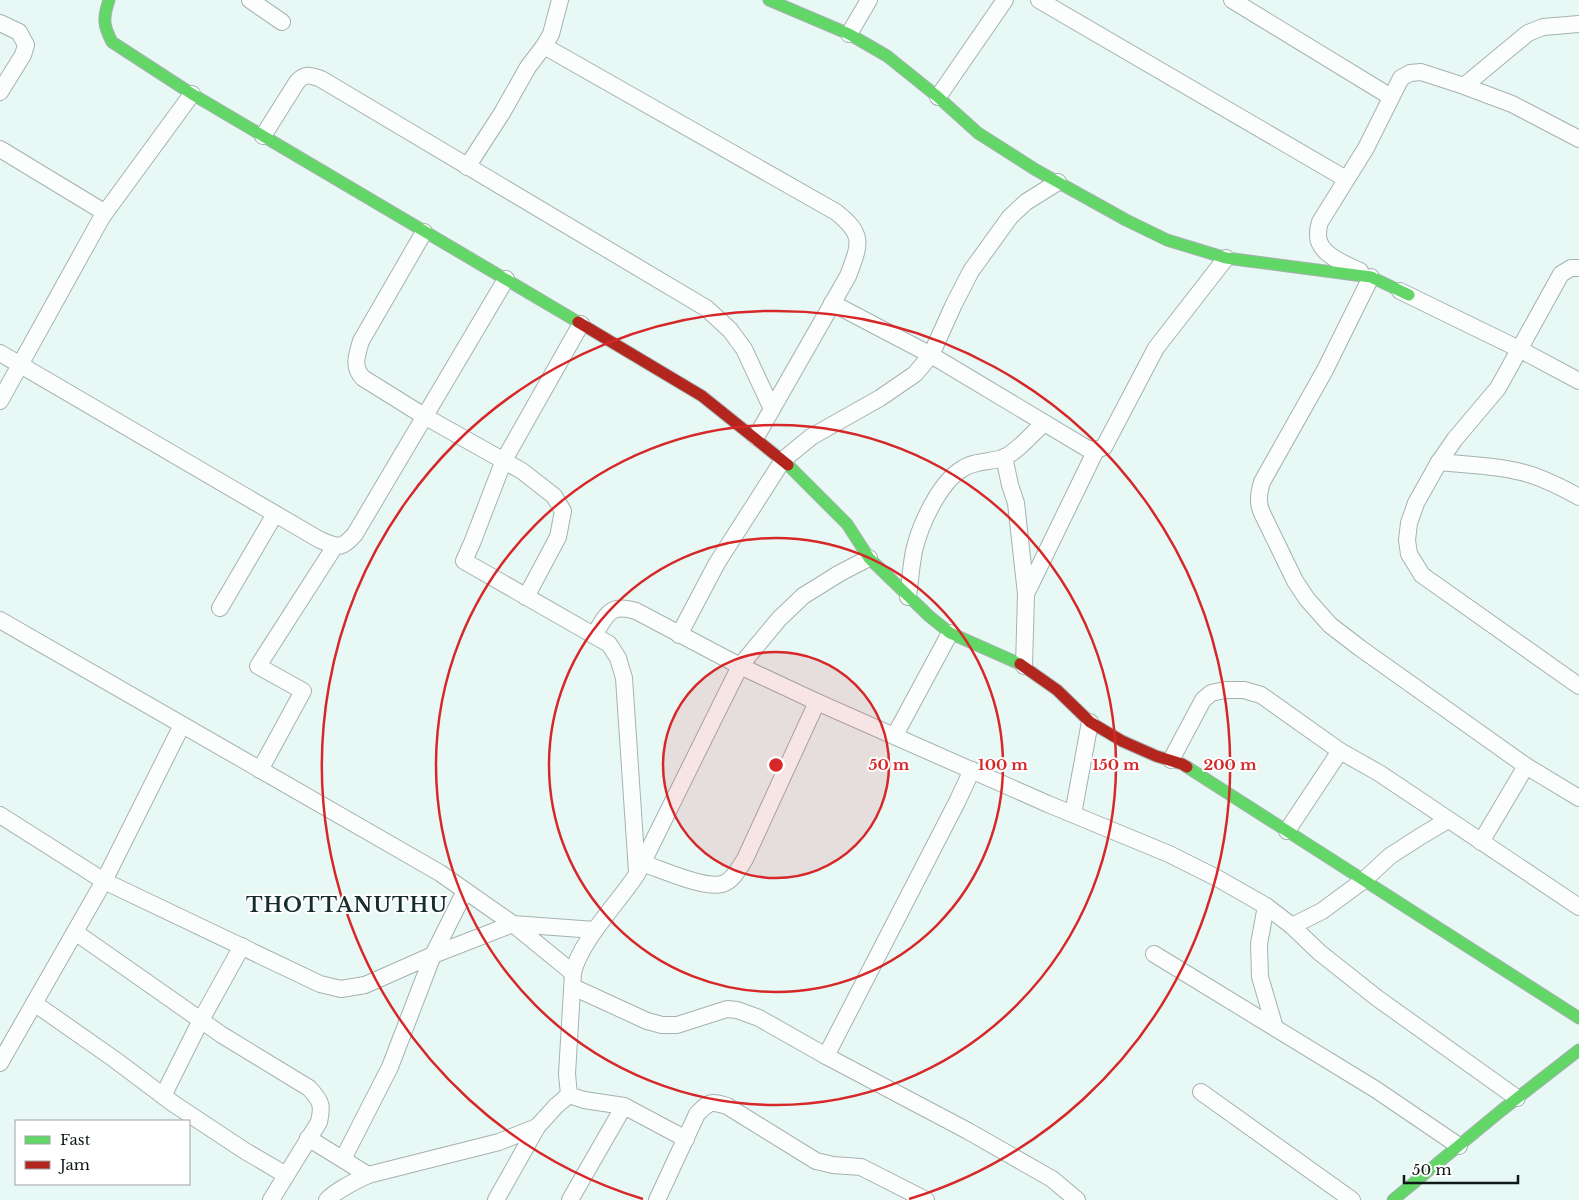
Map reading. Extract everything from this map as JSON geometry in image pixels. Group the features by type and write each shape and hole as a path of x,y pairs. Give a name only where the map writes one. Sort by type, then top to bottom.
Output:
{"street":[{"path":"109,0 103,19 105,30 112,42 192,94 702,396 783,460 847,524 869,558 908,597 950,633 1024,666 1057,690 1090,722 1122,741 1156,756 1182,764 1579,1018"},
{"path":"250,0 282,22"},
{"path":"467,167 502,113 528,67 544,46 550,34 560,0"},
{"path":"769,0 797,6 887,56 938,97 978,133 1058,182 1126,220 1167,240 1226,258 1371,277 1409,295"},
{"path":"848,34 869,0"},
{"path":"938,97 1005,0"},
{"path":"1039,0 1346,179"},
{"path":"1232,0 1392,97"},
{"path":"0,23 19,32 26,45 23,55 0,92"},
{"path":"1464,86 1528,33 1543,27 1579,24"},
{"path":"544,46 836,212 848,222 857,235 858,250 848,276 756,437"},
{"path":"1579,139 1512,104 1420,72 1410,73 1401,78 1366,148 1320,222 1318,235 1322,248 1336,259 1519,349 1579,382"},
{"path":"262,136 296,82 302,77 311,75 321,79 706,308 730,330 744,349 772,409"},
{"path":"0,401 102,218 192,94"},
{"path":"0,148 99,209 102,212 102,218"},
{"path":"679,635 717,563 783,460 811,437 880,398 914,374 931,355 971,271 1010,217 1026,202 1058,182"},
{"path":"424,232 361,341 356,366 358,373 363,378 424,416 522,471 554,496 563,511 558,537 526,596"},
{"path":"832,303 931,355 1088,449 1096,450 1104,446 1156,348 1226,258"},
{"path":"1579,268 1572,268 1561,274 1498,388 1455,439 1439,462 1416,502 1408,523 1407,540 1409,554 1422,575 1579,686"},
{"path":"1371,277 1325,370 1262,482 1258,504 1295,581 1307,599 1330,625 1526,766 1579,798"},
{"path":"0,353 320,540 335,546 346,545 355,534 506,279"},
{"path":"581,324 504,460 464,561 609,644 618,658 624,678 640,869"},
{"path":"908,597 917,542 935,500 948,479 963,468 1004,457 1044,423"},
{"path":"1026,594 1096,450"},
{"path":"1004,457 1016,503 1026,594 1024,666"},
{"path":"1439,462 1488,466 1522,472 1550,482 1579,497"},
{"path":"220,608 275,514"},
{"path":"260,770 303,691 258,666 335,546"},
{"path":"569,1095 567,1074 573,980 576,962 595,930 626,892 640,869 740,666 779,618 803,596 869,558"},
{"path":"594,635 608,612 616,608 636,611 740,666 817,702 1169,854 1217,878 1266,906 1292,926 1319,952 1377,998 1517,1098"},
{"path":"0,620 440,873 513,924 573,980 647,1022 677,1025 728,1009 737,1010 759,1018 1052,1179 1077,1200"},
{"path":"895,736 950,633"},
{"path":"1171,760 1203,700 1211,693 1225,690 1244,690 1262,695 1340,751 1379,773 1579,907"},
{"path":"640,869 707,885 723,884 734,877 745,859 817,702"},
{"path":"1073,814 1090,722"},
{"path":"0,1063 104,881 182,725"},
{"path":"1287,831 1340,751"},
{"path":"1481,842 1526,766"},
{"path":"826,1056 972,770"},
{"path":"0,815 104,881 320,984 341,989 365,985 433,955 513,924 595,930"},
{"path":"1292,926 1322,911 1364,880 1390,856 1448,820"},
{"path":"343,1160 390,1067 433,955 464,891"},
{"path":"1266,906 1259,944 1260,977 1275,1028"},
{"path":"75,932 222,1035 309,1088 320,1099 322,1110 319,1122 271,1200"},
{"path":"163,1096 201,1020 242,946"},
{"path":"1154,954 1375,1089 1459,1146"},
{"path":"34,1003 163,1096 286,1176"},
{"path":"1393,1200 1517,1098 1579,1050"},
{"path":"1202,1092 1352,1200"},
{"path":"569,1095 584,1100 624,1106 686,1140"},
{"path":"496,1200 537,1127 569,1095"},
{"path":"657,1200 698,1114 708,1103 714,1102 727,1106 816,1161 833,1165 861,1167 926,1200"},
{"path":"570,1200 624,1106"},
{"path":"327,1200 332,1195 368,1175 499,1142 537,1127"},
{"path":"308,1138 368,1175"}],"traffic: fast":[{"path":"109,0 105,21 112,42 192,94 578,322"},
{"path":"769,0 849,34 887,56 938,97 978,133 1036,170 1126,220 1167,240 1226,258 1371,277 1409,295"},
{"path":"788,465 847,524 869,558 929,616 950,633 1020,664"},
{"path":"1187,767 1579,1018"},
{"path":"1393,1200 1502,1110 1579,1050"}],"traffic: jam":[{"path":"578,322 702,396 788,465"},
{"path":"1020,664 1057,690 1090,722 1122,741 1187,767"}],"district":[{"name":"THOTTANUTHU","path":"347,905"}]}
